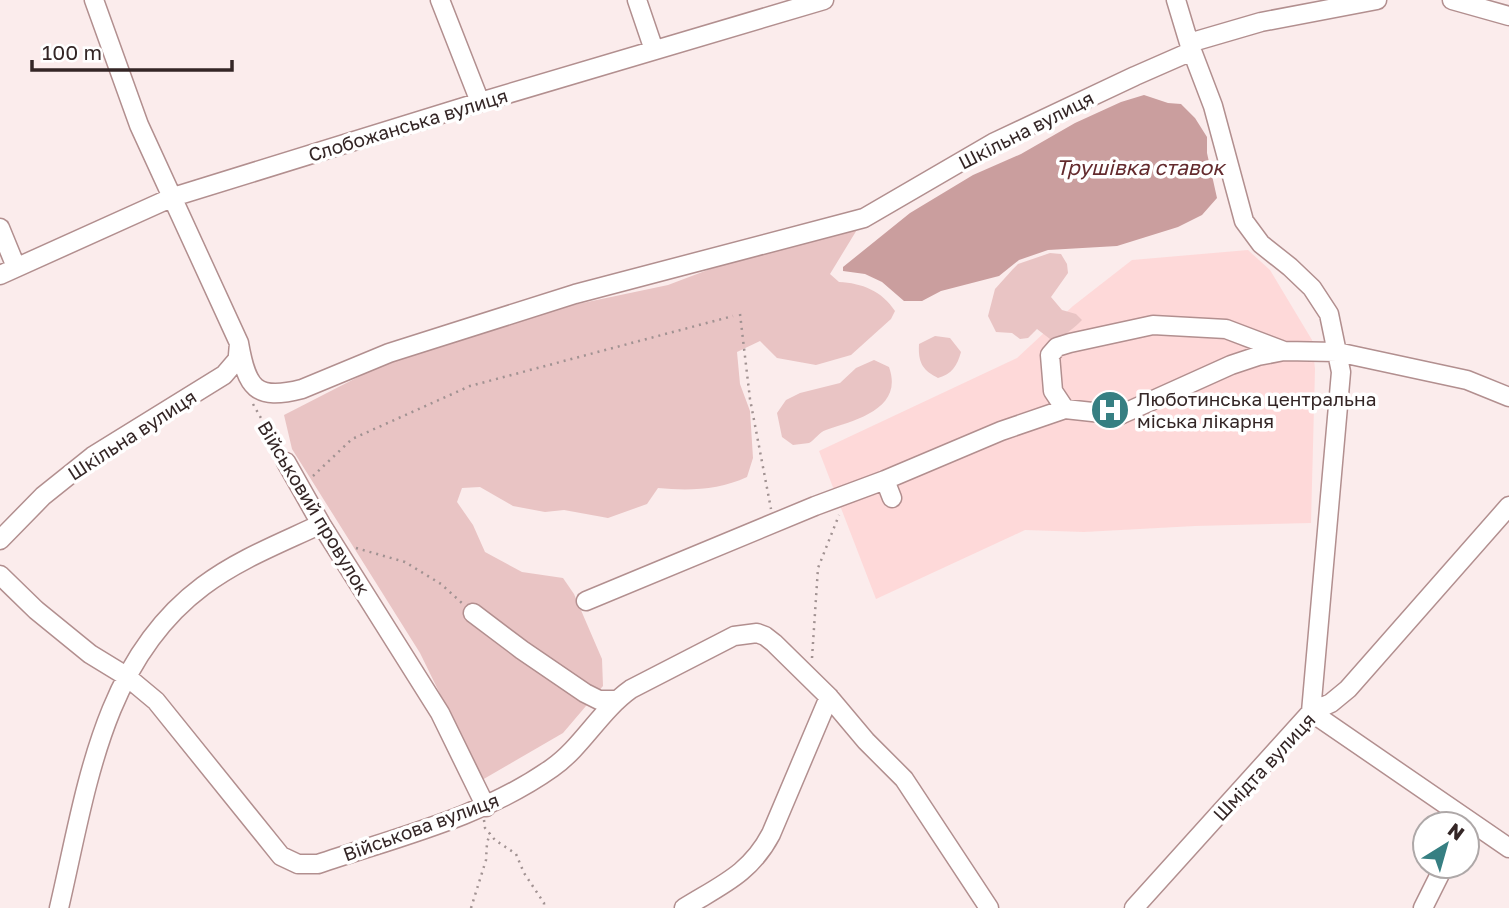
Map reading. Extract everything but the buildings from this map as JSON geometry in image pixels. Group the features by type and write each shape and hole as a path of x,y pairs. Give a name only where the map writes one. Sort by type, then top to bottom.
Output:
{"street":[{"path":"94,0 139,125 173,197 237,352 244,388"},
{"path":"440,0 480,102"},
{"path":"637,0 654,50"},
{"name":"Слобожанська вулиця","path":"8,271 173,197 824,0"},
{"path":"1175,0 1213,106 1244,221 1261,244 1312,288 1329,314 1338,352 1341,372 1311,712 1449,810"},
{"name":"Шкільна вулиця","path":"237,352 245,372 258,390 266,393 288,392 302,389 388,352 575,294 864,218 993,143 1190,47 1261,22 1377,0"},
{"path":"1452,0 1509,16"},
{"path":"0,228 8,271"},
{"path":"1065,409 1054,391 1051,355 1057,347 1070,343 1153,325 1226,329 1284,351"},
{"path":"586,601 1001,431 1065,409 1120,415 1231,365 1284,351 1338,352 1467,380 1509,397"},
{"name":"Шкільна вулиця","path":"0,540 43,496 93,456 224,374 237,352"},
{"name":"Військовий провулок","path":"286,462 325,531 440,713 486,807"},
{"path":"885,480 892,498"},
{"name":"Шмідта вулиця","path":"1134,908 1311,712 1331,703 1348,689 1509,506"},
{"path":"59,908 86,785 105,723 126,676 161,624 202,587 243,561 325,531"},
{"name":"Військова вулиця","path":"0,575 36,610 90,654 126,676 156,701 281,856 298,864 318,864 486,807 553,768 616,700 733,636 757,633 774,643 811,679 904,779 989,908"},
{"path":"473,613 585,693 599,700 616,700"},
{"path":"684,908 747,869 761,853 829,697"},
{"path":"1481,828 1506,839"},
{"path":"1423,908 1437,880"}],"path":[{"path":"740,314 750,399 774,523"},
{"path":"302,488 352,439 470,386 733,316"},
{"name":"Військовий провулок","path":"244,388 286,462"},
{"path":"811,679 818,568 847,494"},
{"path":"325,531 351,547 405,562 441,584 473,613"},
{"path":"486,807 485,828 495,840 516,854 524,873 544,903 544,908"},
{"path":"471,908 486,860 490,833"}],"shaded area":[{"path":"850,216 858,228 830,274 839,282 871,289 884,298 895,311 891,319 851,355 816,365 777,358 760,341 737,352 740,384 750,411 753,458 747,477 726,485 704,488 658,488 647,504 608,518 564,510 545,512 513,506 480,487 462,488 457,502 473,525 485,552 522,572 563,578 574,594 602,659 603,686 563,733 482,780 420,653 292,449 284,415 401,355 573,305 668,285"},
{"name":"Люботинська центральна міська лікарня","path":"1248,250 1270,270 1312,340 1315,369 1311,523 1084,532 1025,530 876,599 819,451 1017,358 1073,306 1132,260"},
{"path":"1050,253 1061,254 1067,264 1068,273 1051,297 1062,310 1076,314 1082,320 1059,341 1050,339 1037,329 1028,338 1020,339 1012,333 996,332 988,316 995,289 1018,264"},
{"path":"935,336 950,338 961,352 953,369 938,378 928,372 920,361 919,350 919,344"},
{"path":"874,360 889,367 892,381 890,393 884,403 863,417 824,431 809,443 793,445 782,437 777,413 786,400 800,393 840,383 856,368"}],"water":[{"name":"Трушівка ставок","path":"1144,95 1168,103 1181,104 1195,118 1207,137 1207,153 1217,198 1202,215 1178,227 1117,246 1048,250 1019,260 999,276 941,291 922,301 904,301 882,282 865,274 843,271 843,267 910,213 973,175 1021,154 1075,123 1121,102"}],"place":[{"name":"Люботинська центральна міська лікарня","path":"1110,410"}]}
